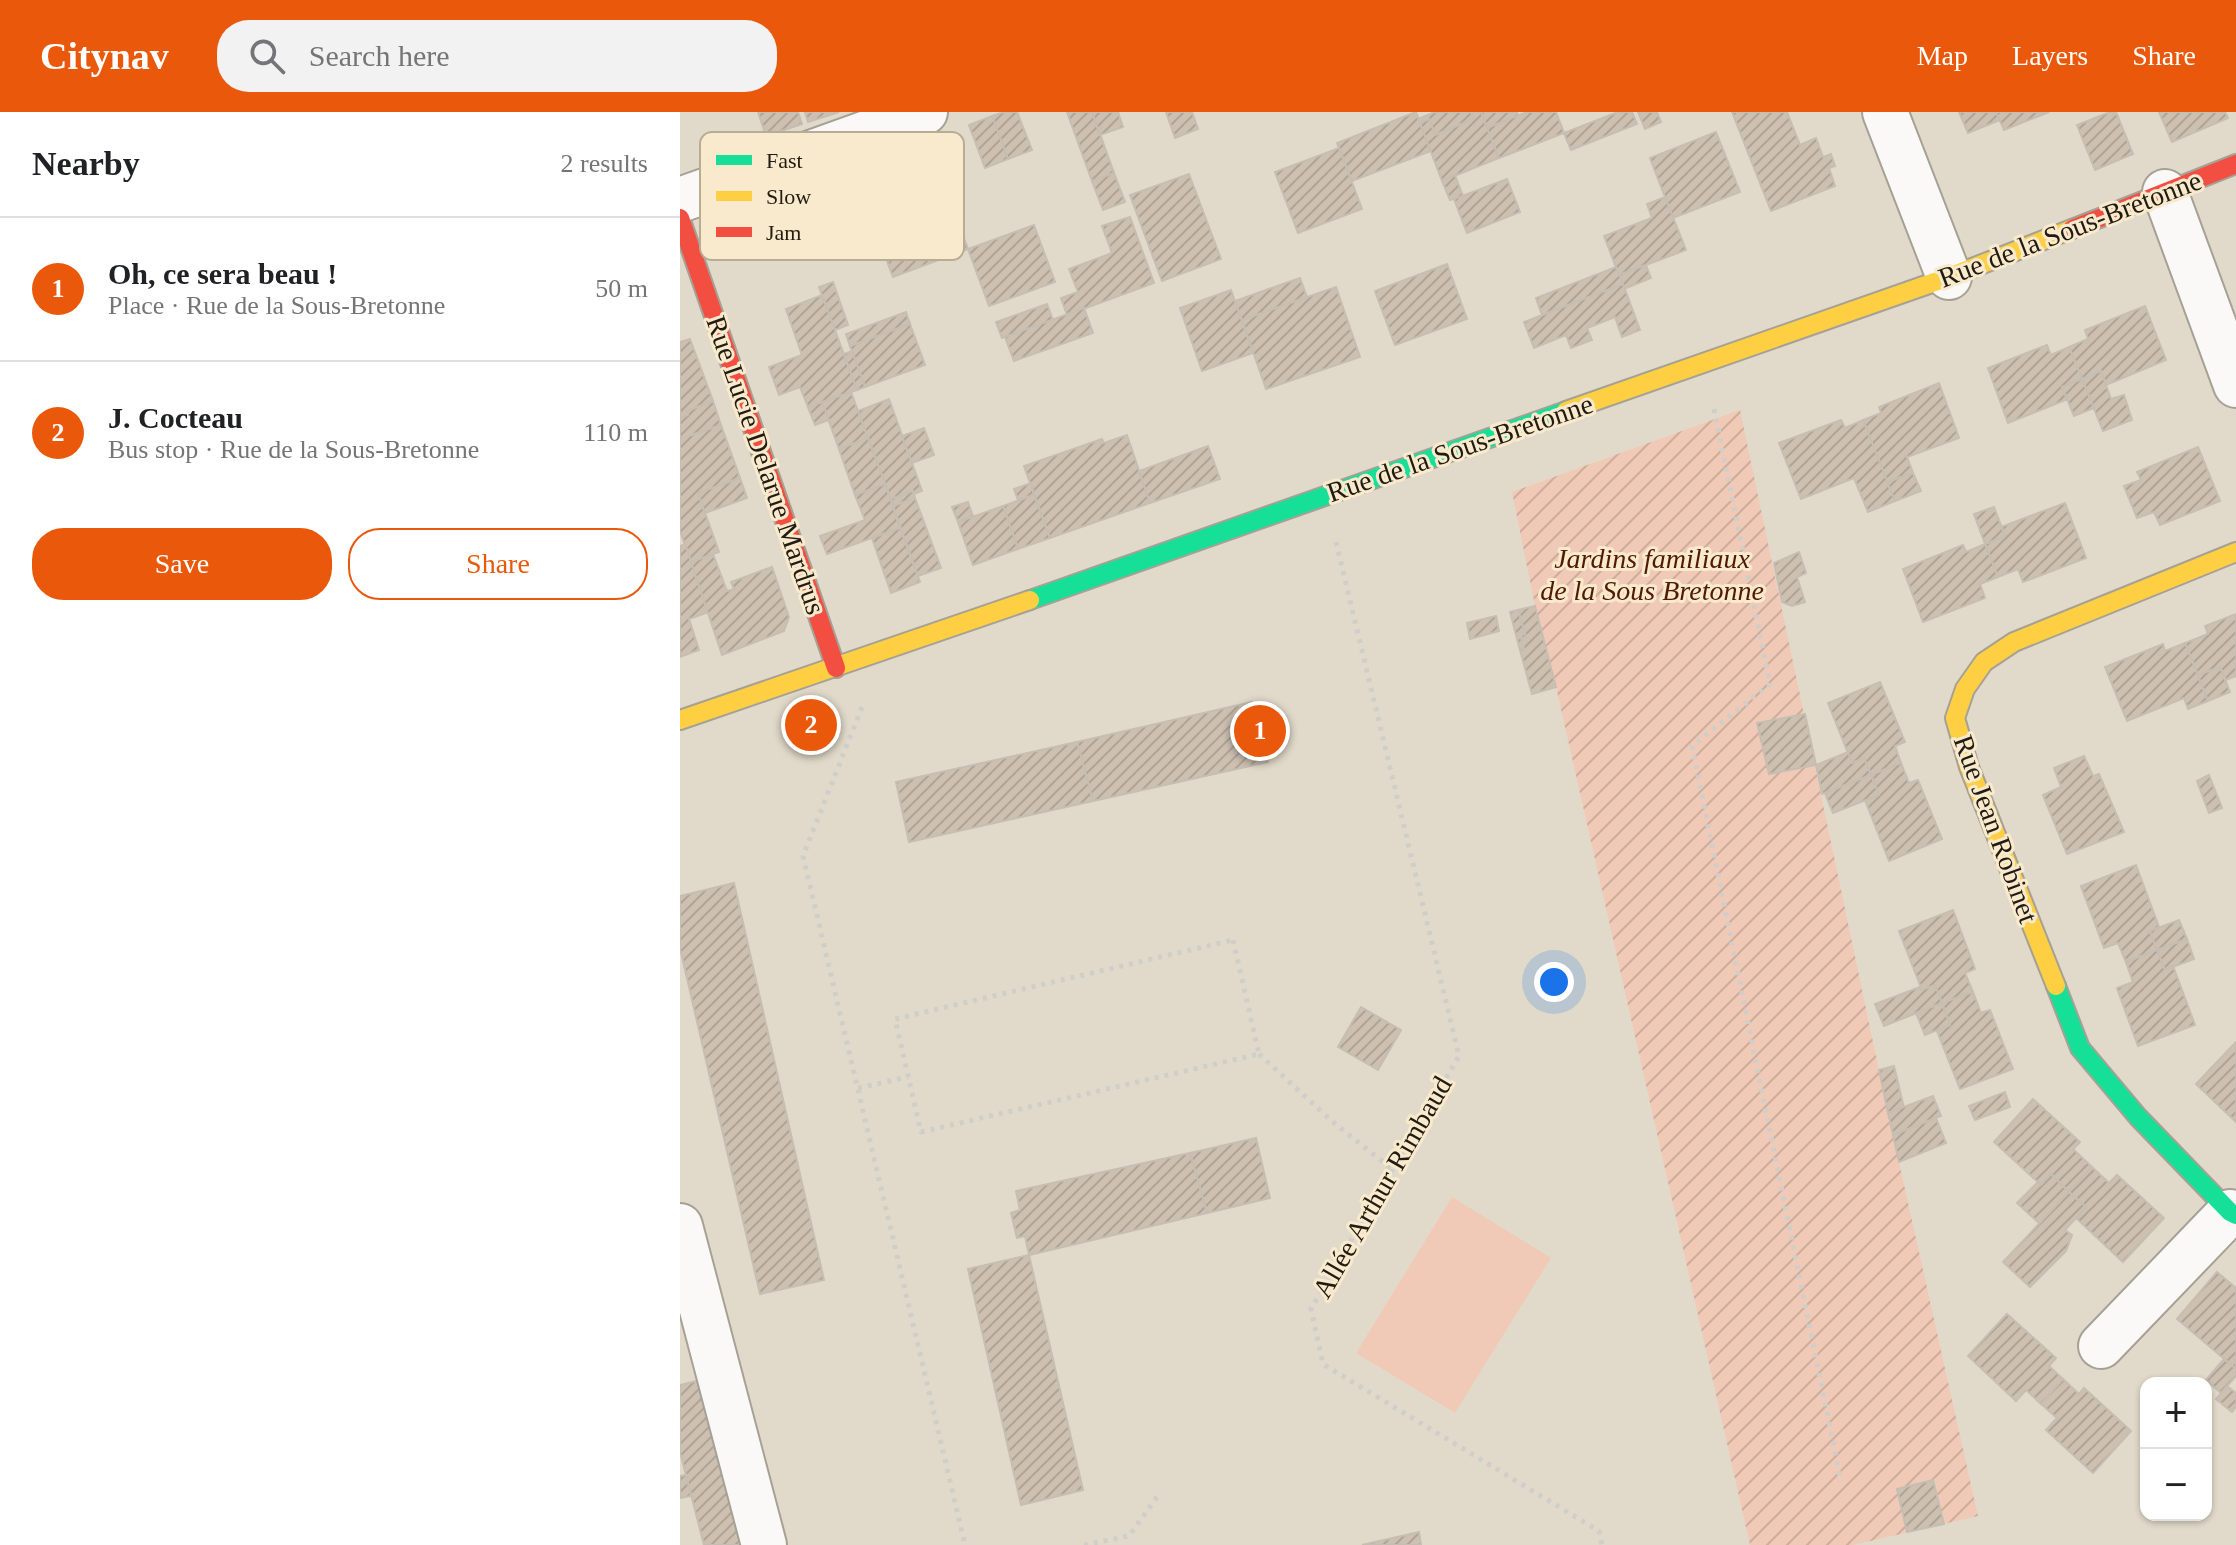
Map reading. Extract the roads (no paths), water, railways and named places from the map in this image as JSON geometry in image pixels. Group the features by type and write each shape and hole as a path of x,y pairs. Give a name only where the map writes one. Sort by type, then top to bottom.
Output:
{"street":[{"path":"869,132 925,112"},
{"path":"1885,112 1949,277"},
{"name":"Rue de la Sous-Bretonne","path":"680,720 1949,277 2236,164"},
{"path":"2165,192 2236,385"},
{"path":"680,200 700,193"},
{"name":"Rue Lucie Delarue Mardrus","path":"680,218 836,668"},
{"name":"Rue Jean Robinet","path":"2101,1346 2233,1214 2138,1117 2080,1048 1969,767 1955,718 1965,689 1984,662 2014,642 2236,552"},
{"path":"680,1226 764,1545"}],"place":[{"name":"J. Cocteau","path":"811,725"},
{"name":"Oh, ce sera beau !","path":"1260,731"}],"park label":[{"name":"Jardins familiaux de la Sous Bretonne","path":"1652,574"}]}
